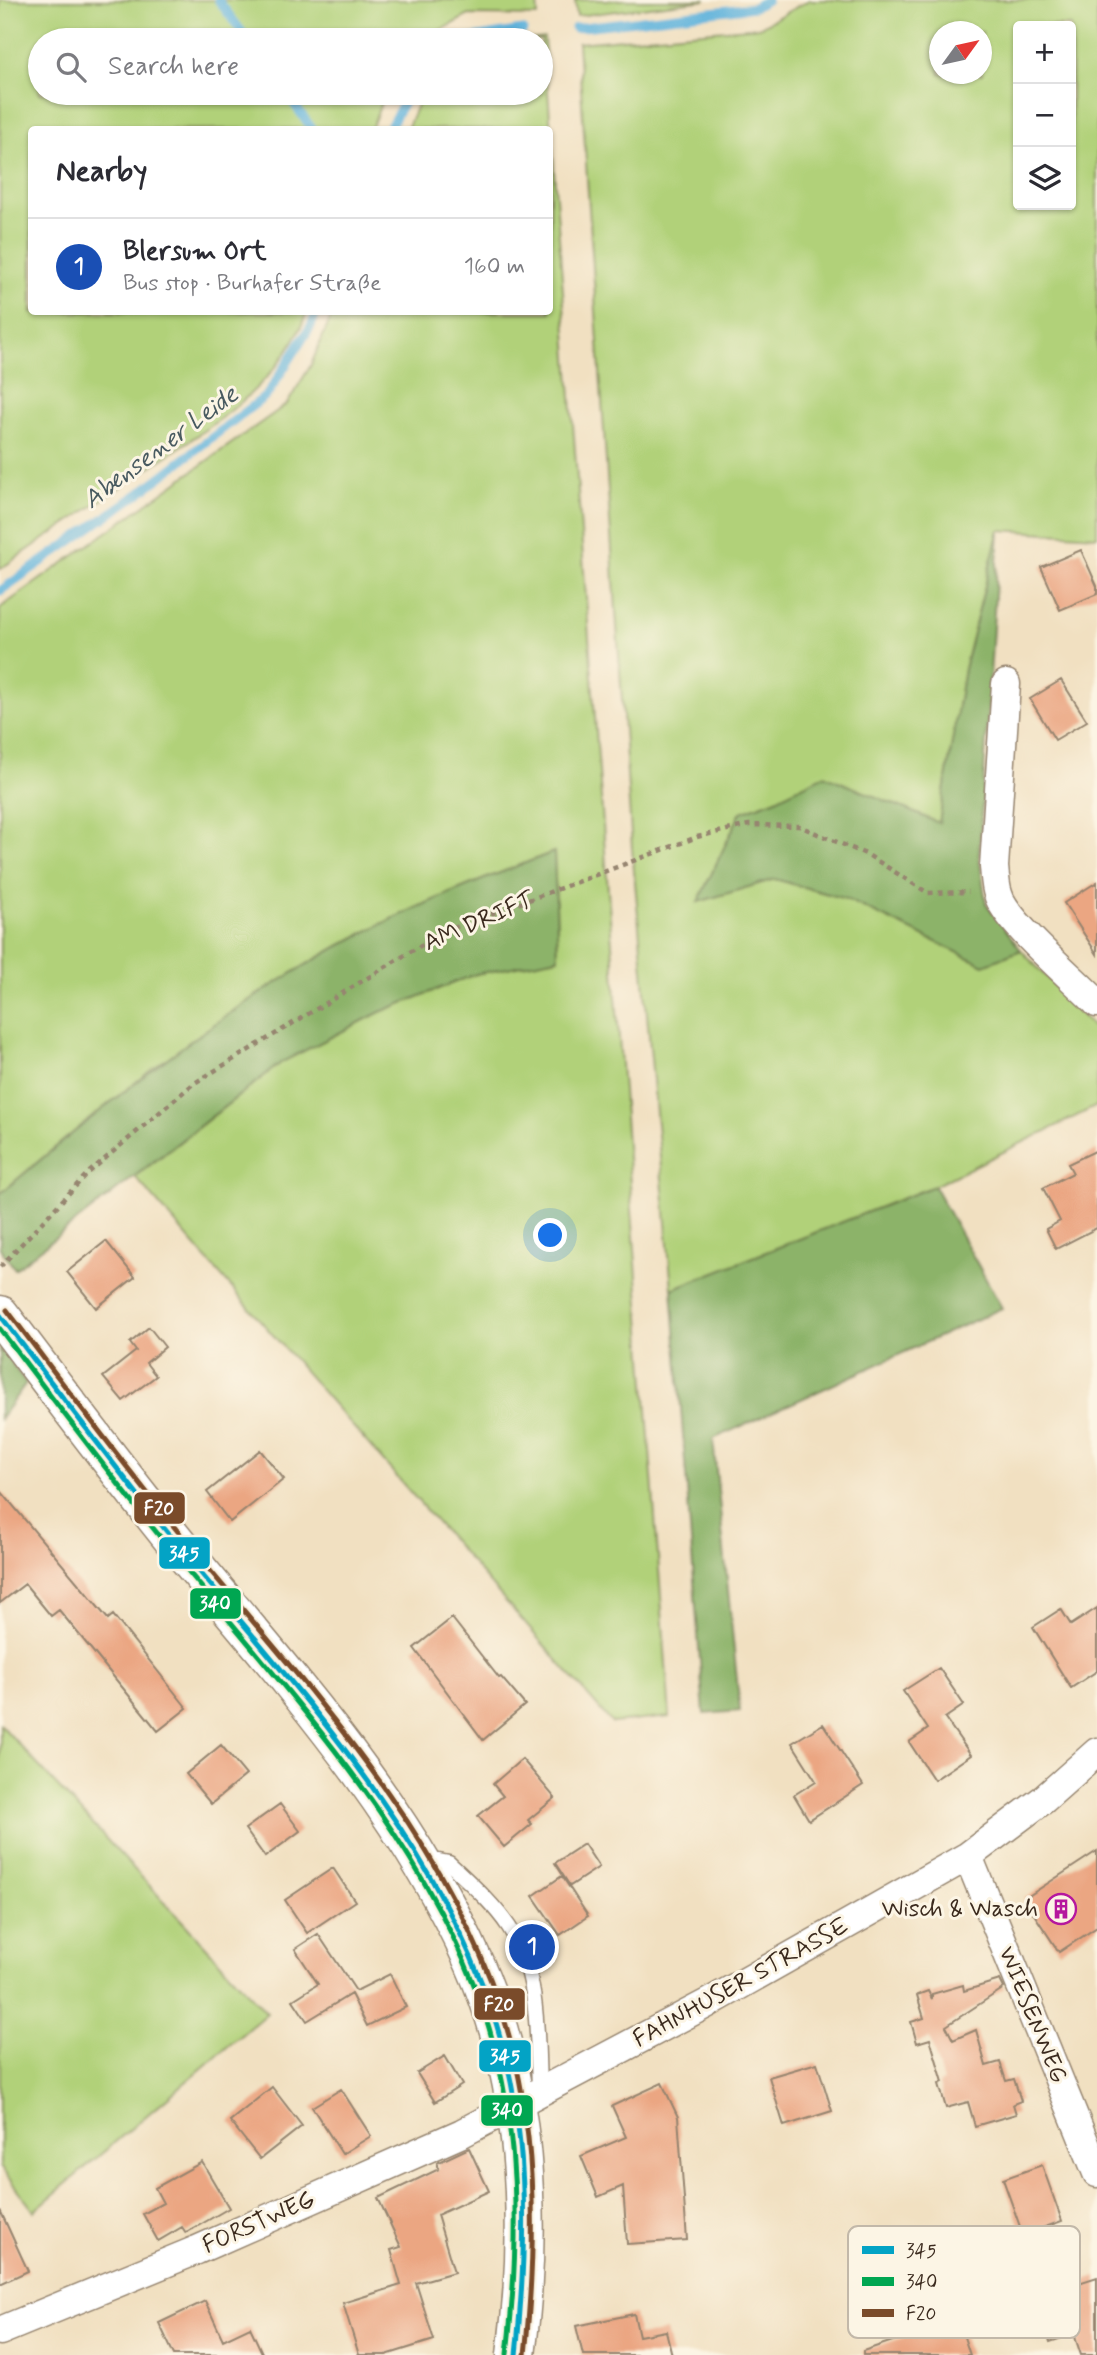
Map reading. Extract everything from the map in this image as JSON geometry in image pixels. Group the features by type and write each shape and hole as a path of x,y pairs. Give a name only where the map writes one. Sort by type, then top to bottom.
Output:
{"main road":[{"path":"0,1315 127,1481 332,1730 425,1869 475,1964 501,2039 526,2098 525,2255 516,2355"}],"street":[{"path":"1006,684 994,866 998,896 1025,934 1051,956 1097,1003"},
{"name":"FAHNHUSER STRASSE","path":"526,2098 708,2003 968,1856 1044,1799 1097,1752"},
{"name":"WIESENWEG","path":"968,1856 1097,2174"},
{"name":"FORSTWEG","path":"0,2331 197,2250 421,2152 526,2098"}],"path":[{"name":"AM DRIFT","path":"0,1267 87,1174 193,1084 443,932 617,866 697,837 749,825 799,826 868,855 928,894 963,891 998,896"}],"green space":[{"path":"0,0 537,0 538,16 469,15 445,28 28,28 28,105 380,105 372,126 28,126 28,315 306,315 295,339 278,364 236,406 187,443 0,569"},
{"path":"575,0 706,0 577,16"},
{"path":"809,0 1097,0 1097,536 999,530 964,669 939,824 774,800 741,812 699,902 775,879 846,899 984,965 1021,950 1097,1031 1097,1106 934,1186 672,1289 632,849 578,43 760,27"},
{"path":"417,105 549,105 551,126 408,126"},
{"path":"553,158 670,1717 612,1723 135,1177 282,1062 380,1012 476,974 558,958 554,852 391,919 293,972 163,1061 0,1194 0,608 287,404 311,365 332,315 553,315"},
{"path":"999,530 979,856 986,903 1021,950 984,965 846,899 775,879 698,902 741,812 774,800 824,775 939,823 964,669"},
{"path":"554,852 558,958 476,974 380,1012 282,1062 15,1269 0,1248 0,1194 163,1061 293,972 365,932 472,884"},
{"path":"934,1186 1002,1308 713,1439 740,1711 704,1714 672,1289"},
{"path":"0,1348 26,1383 0,1419"},
{"path":"0,1724 267,2013 34,2211 0,2167"}],"building":[{"path":"1081,550 1097,586 1097,594 1060,610 1041,567"},
{"path":"1061,680 1087,721 1055,740 1030,699"},
{"path":"1097,882 1097,954 1064,903"},
{"path":"1097,1150 1097,1228 1056,1249 1046,1229 1060,1221 1043,1188 1073,1173 1068,1164"},
{"path":"106,1241 135,1277 96,1308 67,1272"},
{"path":"149,1327 165,1347 146,1363 156,1376 123,1401 103,1377 136,1351 130,1343"},
{"path":"260,1450 284,1479 230,1522 207,1492"},
{"path":"0,1490 108,1619 113,1615 187,1708 158,1731 59,1610 51,1616 25,1584 0,1603"},
{"path":"1097,1608 1097,1671 1071,1688 1033,1627 1061,1609 1071,1625"},
{"path":"452,1618 499,1678 501,1677 525,1705 483,1740 414,1648"},
{"path":"939,1668 964,1705 945,1718 971,1755 934,1780 909,1742 928,1729 903,1691"},
{"path":"823,1724 863,1785 809,1820 794,1795 816,1781 792,1743"},
{"path":"221,1745 246,1775 211,1804 186,1774"},
{"path":"522,1759 555,1798 528,1820 532,1824 504,1847 478,1816 503,1796 493,1784"},
{"path":"280,1804 300,1831 265,1857 245,1829"},
{"path":"584,1844 599,1867 570,1886 555,1863"},
{"name":"Wisch & Wasch","path":"1097,1851 1097,1927 1059,1952 1024,1899"},
{"path":"333,1868 355,1901 307,1933 285,1900"},
{"path":"562,1876 588,1916 560,1935 533,1896"},
{"path":"318,1934 356,1991 390,1974 406,2007 367,2026 351,1994 307,2021 293,2000 318,1984 295,1949"},
{"path":"1000,1980 1004,1988 946,2026 953,2040 976,2030 986,2066 1000,2062 1006,2081 1014,2079 1021,2101 1013,2104 1016,2114 975,2126 968,2102 946,2108 939,2084 943,2082 930,2039 917,2043 911,2022 924,2018 917,1995 928,1991 932,1999 932,1994 963,1985 964,1991"},
{"path":"445,2056 462,2085 435,2102 417,2073"},
{"path":"817,2063 832,2111 784,2126 769,2077"},
{"path":"662,2083 678,2117 687,2240 627,2244 623,2186 598,2197 581,2156 626,2137 612,2106"},
{"path":"272,2087 302,2126 260,2159 230,2121"},
{"path":"341,2089 371,2136 342,2154 312,2107"},
{"path":"469,2148 489,2191 437,2215 454,2272 416,2283 434,2340 386,2355 359,2355 343,2303 401,2285 391,2250 401,2247 378,2198 439,2169 437,2163"},
{"path":"202,2162 229,2208 186,2233 182,2227 158,2241 143,2214 163,2203 155,2188"},
{"path":"1042,2165 1062,2221 1048,2226 1020,2226 1003,2179"},
{"path":"0,2210 28,2271 0,2284"},
{"path":"1097,2277 1097,2355 1081,2355 1075,2338 1080,2338 1080,2282"},
{"path":"205,2301 223,2340 250,2327 263,2355 174,2355 159,2323"},
{"path":"634,2314 639,2336 666,2331 672,2355 583,2355 576,2326"},
{"path":"902,2338 964,2338 970,2355 863,2355 863,2351"}],"waterway":[{"path":"218,0 239,28"},
{"name":"Abensener Leide","path":"575,28 754,7 767,0"},
{"path":"295,105 310,126"},
{"name":"Abensener Leide","path":"390,126 402,105"},
{"name":"Abensener Leide","path":"0,591 141,492 267,395 316,315"}],"transit line":[{"name":"F20","path":"7,1310 146,1491 368,1765 408,1822 475,1942 500,2006 512,2049 528,2135 532,2267 525,2355"},
{"name":"345","path":"0,1315 138,1495 359,1768 434,1883 465,1944 491,2008 504,2050 519,2136 524,2223 516,2355"},
{"name":"340","path":"0,1329 133,1503 352,1773 392,1830 459,1949 484,2012 496,2054 511,2139 515,2225 507,2354"}],"place":[{"name":"Wisch & Wasch","path":"1061,1909"},
{"name":"Blersum Ort","path":"532,1947"}]}
